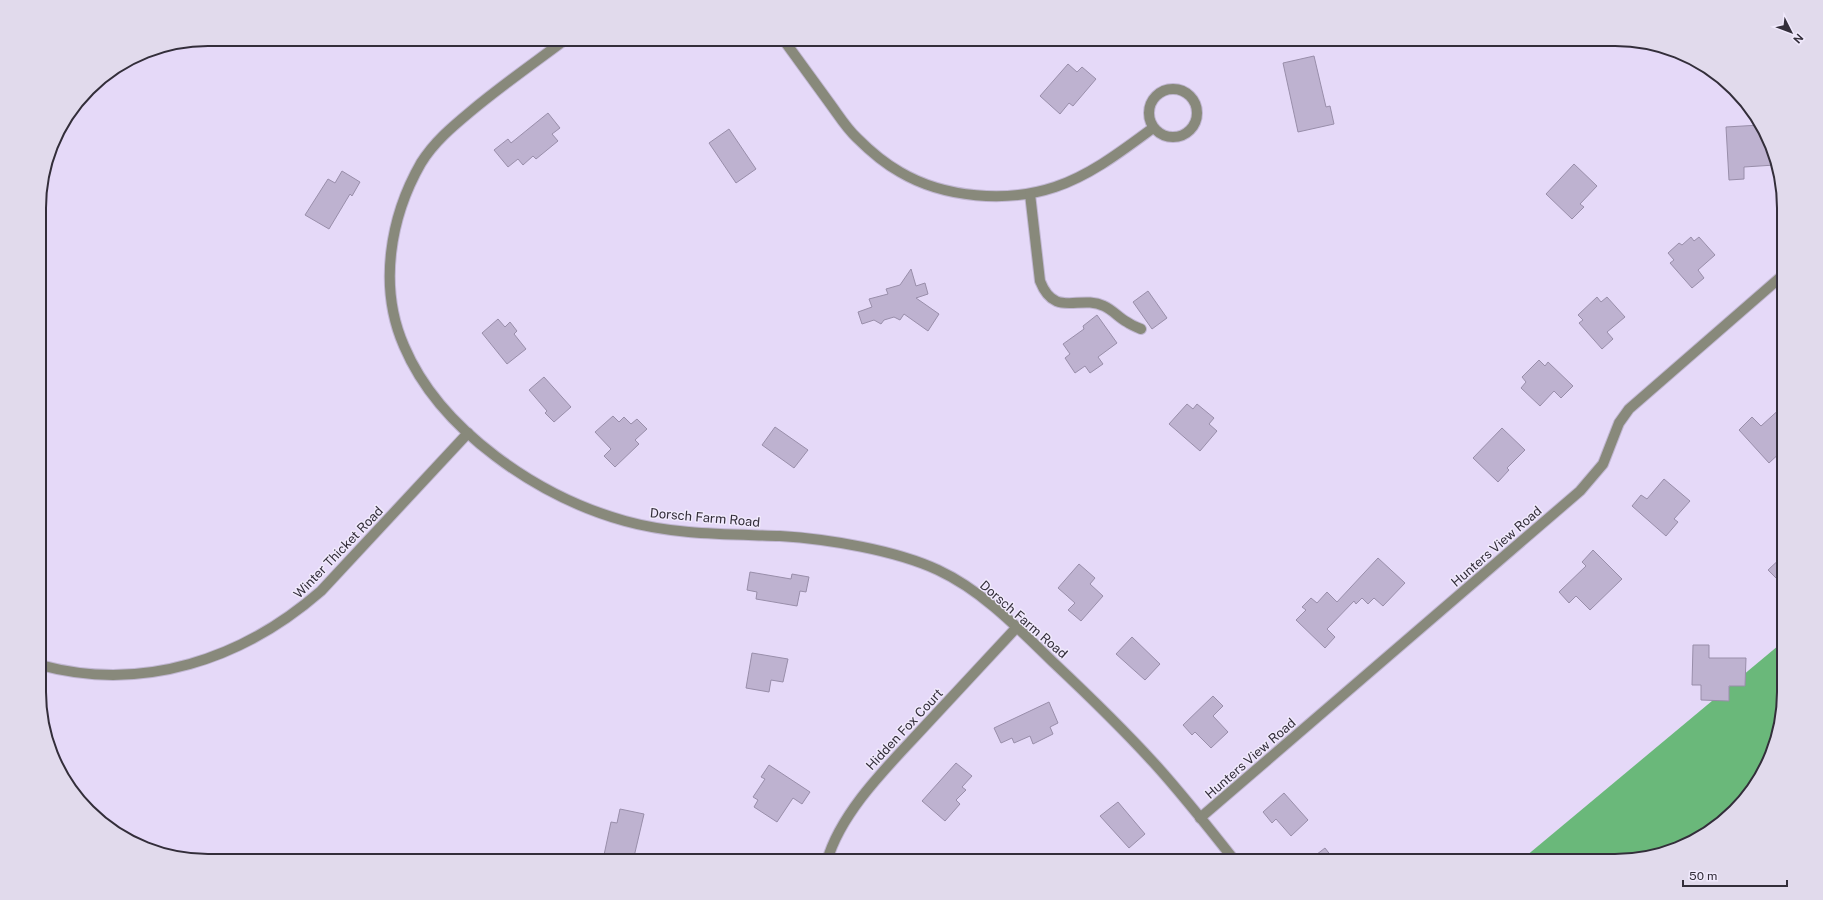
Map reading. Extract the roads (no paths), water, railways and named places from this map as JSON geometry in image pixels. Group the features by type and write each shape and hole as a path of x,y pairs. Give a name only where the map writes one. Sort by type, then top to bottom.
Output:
{"street":[{"name":"Dorsch Farm Road","path":"556,46 494,92 442,136 423,160 409,187 396,225 389,266 393,312 403,346 436,400 468,434 505,462 539,485 581,506 626,521 674,530 729,535 784,536 840,544 895,555 938,570 972,590 1017,627 1105,712 1155,764 1230,854"},
{"path":"788,46 856,137 878,157 900,172 930,185 964,194 997,197 1030,194 1056,187 1083,175 1114,156 1154,128"},
{"path":"1172,89 1184,91 1193,99 1198,109 1196,122 1189,132 1178,138 1165,137 1154,128 1149,118 1149,110 1152,101 1160,93 1172,89"},
{"path":"1030,194 1040,281 1044,292 1053,300 1063,303 1098,304 1104,306 1126,322 1141,329"},
{"name":"Hunters View Road","path":"1200,818 1580,491 1603,464 1619,424 1629,409 1777,280"},
{"name":"Winter Thicket Road","path":"46,668 86,674 122,676 190,666 246,643 296,613 321,592 468,434"},
{"name":"Hidden Fox Court","path":"829,854 851,812 876,779 1017,627"}]}
